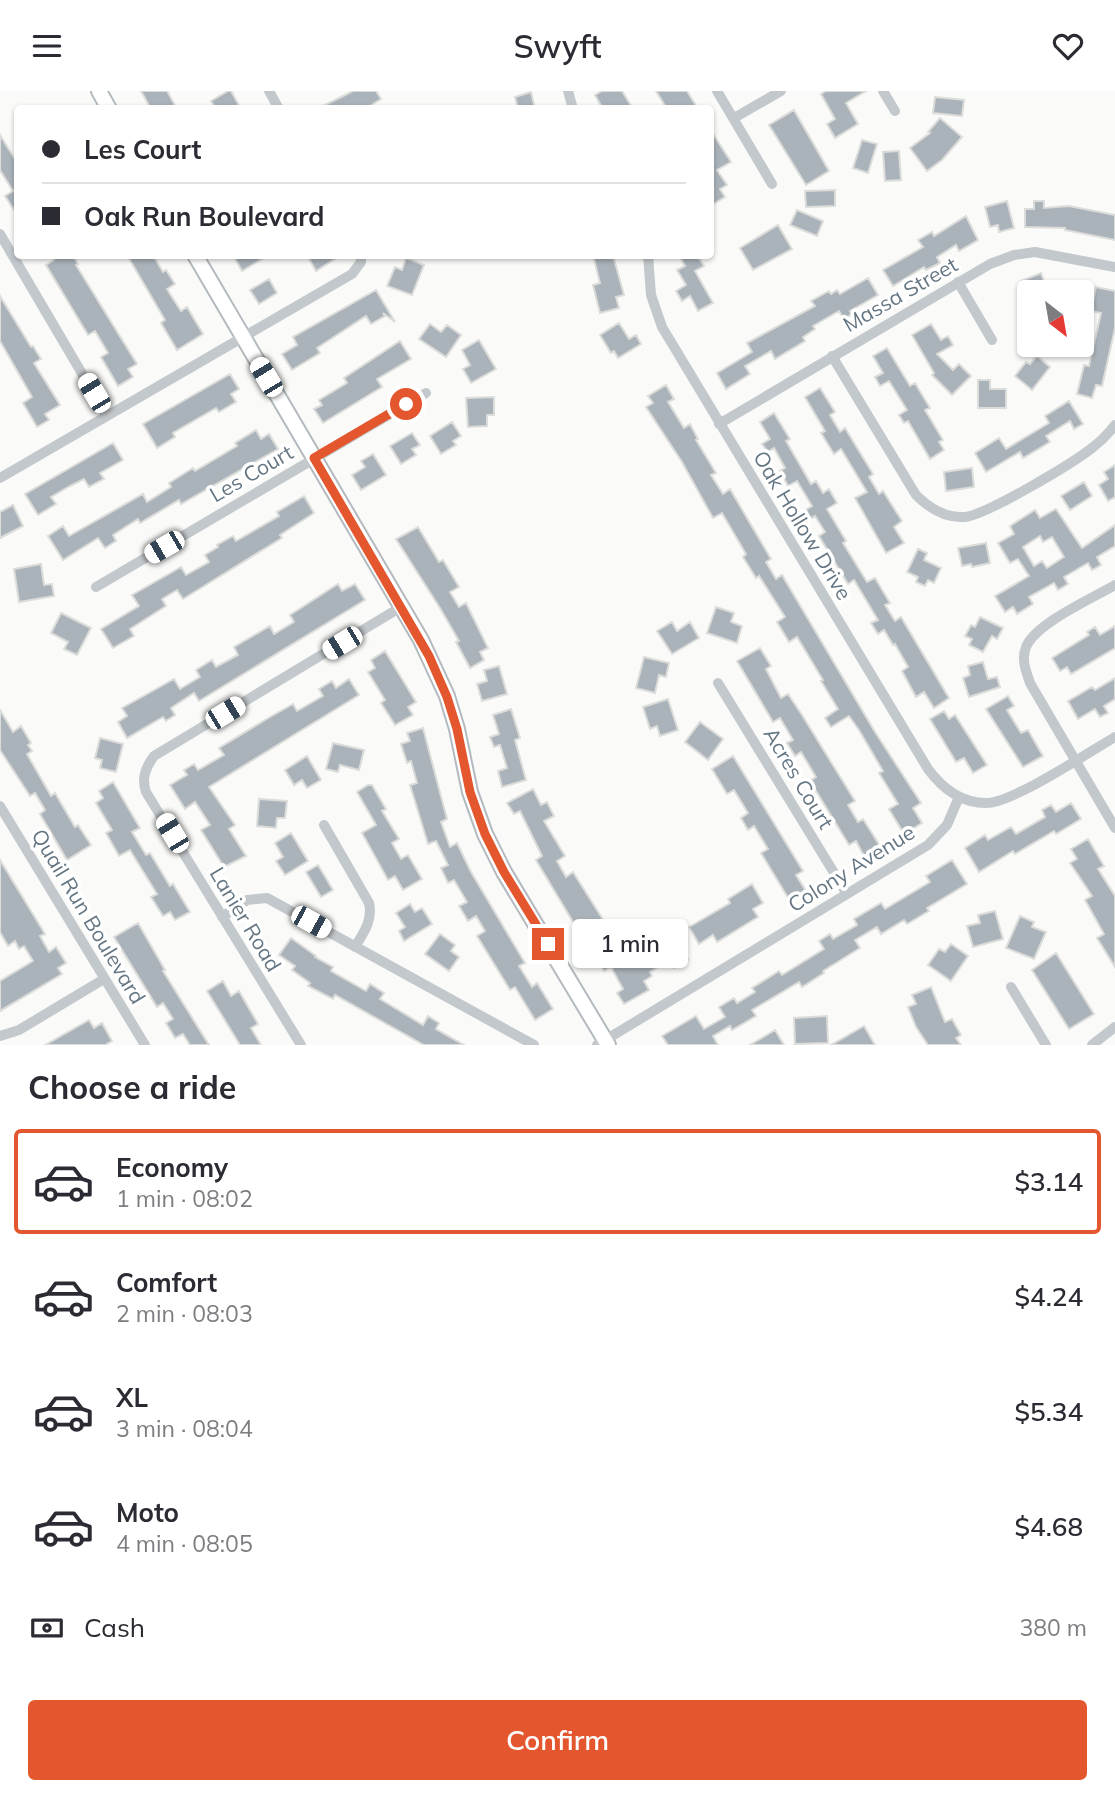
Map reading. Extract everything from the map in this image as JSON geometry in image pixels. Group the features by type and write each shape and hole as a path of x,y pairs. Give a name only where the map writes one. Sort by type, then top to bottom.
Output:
{"street":[{"path":"717,91 772,184"},
{"path":"734,118 780,91"},
{"path":"883,91 895,111"},
{"path":"0,235 14,259"},
{"name":"Massa Street","path":"719,424 990,264 1014,255 1035,252 1115,267"},
{"path":"14,259 107,416"},
{"path":"197,259 421,640 447,697 457,729 470,792 485,834 504,872 604,1043"},
{"path":"0,478 352,274 361,259"},
{"name":"Oak Hollow Drive","path":"648,259 651,295 656,313 719,424 928,769 940,785 959,797"},
{"path":"958,282 992,340"},
{"path":"832,356 916,495 929,507 944,514 963,517 984,512 1090,450 1107,436 1115,425"},
{"name":"Les Court","path":"96,587 426,393"},
{"path":"1115,586 1045,627 1030,639 1025,649 1024,665 1030,683 1115,828"},
{"name":"Lanier Road","path":"301,1045 146,792 144,775 154,756 401,607"},
{"name":"Acres Court","path":"718,683 846,894"},
{"path":"959,797 987,803 1012,796 1115,737"},
{"name":"Colony Avenue","path":"604,1043 928,845 947,825 959,797"},
{"name":"Quail Run Boulevard","path":"0,806 145,1045"},
{"path":"324,825 369,903 372,913 355,947"},
{"path":"222,917 247,899 267,898 534,1045"},
{"path":"0,1036 19,1030 104,979"},
{"path":"1011,987 1046,1045"},
{"path":"1092,1045 1115,1027"}],"building":[{"path":"141,91 167,91 175,105 149,105"},
{"path":"231,91 239,105 214,105 211,101"},
{"path":"353,91 376,91 381,99 371,105 325,105"},
{"path":"602,91 622,91 631,105 601,105 595,95"},
{"path":"656,91 687,91 696,105 665,105"},
{"path":"826,91 866,91 846,103 858,124 835,138 827,124 835,119 821,94"},
{"path":"531,92 534,105 517,105 515,97"},
{"path":"935,97 964,100 962,116 933,113"},
{"path":"794,110 829,171 806,185 769,125"},
{"path":"940,118 962,137 942,160 927,171 910,148 930,133 928,132"},
{"path":"0,135 14,158 14,210 5,196 13,191 0,170"},
{"path":"714,135 731,162 717,170 727,185 720,189 725,197 714,204"},
{"path":"862,140 877,144 868,173 853,168"},
{"path":"899,151 901,180 885,181 883,152"},
{"path":"835,190 835,206 806,207 805,191"},
{"path":"1007,201 1014,228 999,232 998,225 990,227 985,207"},
{"path":"1034,201 1044,201 1044,208 1069,206 1115,215 1115,240 1065,228 1025,227 1025,209 1034,209"},
{"path":"797,210 823,221 817,236 790,225"},
{"path":"966,216 978,240 959,251 956,245 937,257 940,263 926,270 924,267 893,286 883,270 923,247 918,240 932,232 934,236"},
{"path":"778,225 792,249 753,270 740,248"},
{"path":"75,259 78,264 76,265 137,364 128,369 133,377 118,386 101,357 108,353 95,331 88,335 46,265 54,260"},
{"path":"129,259 155,259 175,284 167,289 181,311 187,307 203,334 177,350 161,323 165,320"},
{"path":"235,259 262,259 242,271"},
{"path":"309,259 335,259 316,271"},
{"path":"406,259 424,265 412,295 387,286 395,267 402,270"},
{"path":"594,259 614,259 624,295 616,297 619,308 600,313 593,285 600,283"},
{"path":"681,259 700,259 704,266 695,271 713,303 698,311 690,296 682,301 676,291 686,285 677,270 685,266"},
{"path":"1041,273 1044,280 1024,280"},
{"path":"868,278 878,295 850,311 852,314 844,319 839,311 813,326 815,329 803,337 805,341 775,359 771,351 745,366 750,374 726,389 717,373 752,352 747,343 815,306 811,301 829,291 831,294 837,290 840,294"},
{"path":"269,279 277,293 259,304 250,290"},
{"path":"1096,287 1115,291 1115,328 1102,386 1096,385 1092,398 1077,394 1084,365 1089,366 1091,357 1094,357 1101,313 1094,312"},
{"path":"376,290 395,322 383,313 385,316 371,324 366,316 317,348 320,353 292,370 282,354 297,345 293,337"},
{"path":"0,296 41,359 34,363 60,405 45,414 49,420 37,427 23,403 32,397 0,341"},
{"path":"619,323 629,339 636,335 641,344 618,358 614,351 611,353 600,335"},
{"path":"430,324 441,332 447,325 461,335 446,357 419,339"},
{"path":"931,324 941,340 948,336 953,345 937,354 953,370 959,364 971,376 952,395 932,375 934,373 912,335"},
{"path":"479,340 496,369 471,383 463,369 470,365 462,350"},
{"path":"400,341 411,359 377,379 382,387 323,423 314,409 322,405 319,400 347,383 344,378"},
{"path":"887,348 910,386 915,383 930,408 925,410 943,440 939,442 944,450 930,459 908,421 904,423 899,415 907,410 889,381 880,386 875,377 883,373 873,356"},
{"path":"1038,357 1050,367 1032,390 1015,376 1026,362 1030,364"},
{"path":"230,374 239,389 231,394 236,402 219,412 216,408 173,433 175,437 157,448 143,424"},
{"path":"978,380 990,380 990,389 1006,389 1006,408 978,408"},
{"path":"666,385 674,399 668,402 684,428 690,424 698,439 696,440 716,473 711,475 723,494 730,489 771,559 766,562 776,579 782,575 875,732 921,803 913,808 922,823 904,834 889,809 898,804 879,773 883,771 859,730 849,716 831,727 825,718 838,709 821,681 823,680 797,637 789,642 777,622 785,617 759,576 756,578 743,557 746,554 722,513 713,518 682,462 646,407 653,403 648,396"},
{"path":"820,388 835,412 830,415 840,432 845,428 873,474 869,477 879,494 883,491 902,521 894,527 904,543 886,553 855,498 867,492 841,449 834,454 821,433 825,431 805,397"},
{"path":"494,397 494,415 487,415 487,426 468,427 466,398"},
{"path":"1069,401 1083,424 1074,429 1070,421 1046,436 1050,442 1023,458 1020,452 986,472 975,453 999,438 1006,449 1049,423 1045,416"},
{"path":"774,413 790,439 786,441 811,484 816,481 823,493 829,489 837,503 827,509 846,541 843,543 867,582 875,578 890,603 885,605 895,621 901,617 949,698 934,708 924,692 916,697 902,671 908,667 895,644 893,645 884,630 878,634 871,623 878,620 854,580 848,584 819,536 825,532 815,516 809,520 804,511 812,506 797,481 788,486 780,471 785,468 774,448 768,452 762,444 770,439 760,422"},
{"path":"452,422 461,436 453,441 456,445 441,454 430,436"},
{"path":"256,430 261,439 269,434 278,449 181,504 179,500 140,523 138,519 113,535 116,541 105,548 98,538 63,560 48,536 63,526 69,536 143,494 147,502 171,487 169,483 237,446 235,443"},
{"path":"412,433 420,445 412,449 416,455 401,464 390,446"},
{"path":"113,443 123,460 100,473 104,479 89,487 84,479 70,486 51,497 56,504 38,515 25,494"},
{"path":"373,454 386,475 361,490 352,475 365,467 361,461"},
{"path":"1115,465 1115,497 1108,501 1099,485 1108,479 1104,472"},
{"path":"972,468 974,487 946,491 944,472"},
{"path":"1084,482 1092,496 1070,510 1061,496"},
{"path":"304,496 314,513 280,535 282,538 183,599 177,590 162,599 166,606 130,629 134,636 113,648 101,629 139,606 132,595 181,567 186,575 209,562 205,555 218,547 217,545 233,536 236,541 279,516 277,512"},
{"path":"13,505 23,526 0,538 0,512"},
{"path":"1056,509 1082,548 1115,525 1115,546 1097,557 1101,565 1092,570 1088,563 1064,577 1068,584 1058,590 1054,583 1029,597 1033,604 1017,614 1013,607 1005,612 995,596 1029,576 1018,559 1010,563 998,543 1014,534 1010,526 1035,510 1040,518","holes":["1040,536 1043,542 1052,537 1064,557 1047,568 1042,561 1034,566 1023,547"]},
{"path":"418,527 439,562 443,560 459,587 450,592 459,607 466,603 488,648 480,652 484,660 470,668 456,642 459,641 396,539"},
{"path":"986,543 990,563 962,566 958,548"},
{"path":"918,549 927,553 924,560 941,568 934,583 928,580 925,586 916,582 918,577 907,572"},
{"path":"41,564 44,585 52,584 54,596 19,602 14,569"},
{"path":"338,584 342,591 355,584 365,600 199,701 194,693 171,708 175,715 166,721 163,717 127,738 118,722 127,716 122,708 174,679 180,689 200,677 196,670 212,660 216,667 238,655 234,647 270,626 274,634 294,622 290,615"},
{"path":"716,607 734,613 731,622 742,626 737,643 707,633"},
{"path":"61,613 91,628 77,655 64,649 68,642 51,633"},
{"path":"980,617 1003,628 997,639 992,636 983,652 969,645 972,639 965,636 971,625 975,627"},
{"path":"672,622 677,631 690,622 699,638 672,654 657,631"},
{"path":"1115,626 1115,648 1071,674 1067,667 1060,671 1052,658 1089,635 1087,632 1095,627 1100,635"},
{"path":"760,648 771,666 766,669 781,698 788,694 855,801 848,805 858,822 863,819 880,846 864,856 856,841 849,845 810,781 816,777 801,752 795,756 787,743 793,740 780,718 773,722 737,661"},
{"path":"385,651 416,702 408,707 413,715 395,725 381,703 385,700 368,672 375,668 371,660"},
{"path":"644,657 669,663 666,677 659,675 655,693 636,688"},
{"path":"983,662 988,679 997,677 1000,687 969,697 963,678 970,675 968,666"},
{"path":"499,666 507,694 482,701 477,684 487,681 484,670"},
{"path":"1115,678 1115,699 1104,706 1108,713 1100,717 1095,709 1078,719 1068,701"},
{"path":"349,679 359,695 209,787 235,825 229,829 246,856 224,867 201,830 210,825 195,802 185,809 170,785 187,775 184,770 194,764 198,770 224,755 219,748 270,717 293,704 297,711 323,696 319,689 332,681 336,688"},
{"path":"1008,696 1014,706 1007,710 1021,733 1028,730 1043,756 1023,767 986,709"},
{"path":"668,699 678,730 660,736 657,726 650,729 643,707"},
{"path":"511,709 520,738 515,740 526,780 502,787 498,771 507,768 500,745 494,747 490,737 499,734 493,715"},
{"path":"0,710 13,732 21,726 31,743 28,745 32,751 27,754 51,796 55,793 75,827 78,825 91,845 67,860 40,814 45,810 35,793 30,796 0,750"},
{"path":"944,711 949,719 955,715 987,765 973,773 964,758 956,762 930,719"},
{"path":"700,722 723,739 708,760 685,742"},
{"path":"423,728 447,819 441,822 450,847 457,843 471,872 525,963 519,966 532,987 537,983 553,1009 535,1020 515,987 510,990 477,936 485,931 476,916 468,921 459,906 467,902 454,880 448,883 441,868 448,865 436,841 428,844 410,785 417,783 411,761 407,763 401,744 410,741 407,733"},
{"path":"100,738 123,744 116,772 100,768 102,760 95,758"},
{"path":"333,743 364,750 359,770 340,765 338,772 326,769"},
{"path":"307,756 321,780 307,788 302,780 294,785 285,770"},
{"path":"733,756 803,871 796,875 806,891 790,901 761,853 768,849 754,826 748,830 741,818 748,813 734,790 727,794 712,769"},
{"path":"113,782 140,828 132,832 146,855 150,853 170,886 173,884 190,912 175,920 170,912 163,916 151,897 157,894 130,850 119,856 106,833 112,830 96,803 103,798 99,791"},
{"path":"372,785 386,809 382,811 399,839 392,843 401,859 408,855 422,879 403,890 395,876 388,880 362,833 376,825 357,792"},
{"path":"533,789 541,805 547,802 554,816 544,821 565,856 557,861 566,877 573,872 631,964 653,951 649,945 665,936 669,943 676,939 688,960 674,968 669,961 650,972 652,976 644,981 649,990 624,1004 617,993 623,989 611,967 604,971 597,959 603,956 589,933 582,937 536,860 542,856 520,811 514,814 507,803"},
{"path":"259,799 287,801 285,818 277,818 276,828 257,826"},
{"path":"1071,803 1081,819 1015,854 1013,851 979,872 965,848 985,835 988,840 1011,827 1016,834 1045,817 1042,810 1051,805 1056,812"},
{"path":"291,833 308,861 285,875 276,861 283,857 275,843"},
{"path":"1088,839 1104,866 1098,869 1115,896 1115,967 1097,938 1104,934 1085,900 1092,896 1070,863 1077,859 1071,849"},
{"path":"0,860 45,934 40,936 49,952 56,947 66,963 58,968 62,974 0,1011 0,981 33,961 24,946 19,949 15,941 8,946 0,932"},
{"path":"952,860 967,884 927,908 929,911 907,924 904,920 881,934 877,927 855,940 860,948 823,971 824,973 802,987 799,982 752,1010 756,1016 732,1030 730,1026 713,1036 718,1045 668,1045 662,1036 696,1016 704,1029 725,1017 719,1007 734,998 737,1003 755,992 752,988 779,971 782,975 824,949 819,941 830,934 833,939 857,925 854,919 881,903 885,909 930,882 926,876"},
{"path":"318,865 333,890 321,897 306,872"},
{"path":"752,884 763,903 753,909 758,917 717,942 713,935 699,944 689,927 730,903 728,899"},
{"path":"410,904 415,912 422,908 432,924 404,941 399,931 405,927 396,913"},
{"path":"995,911 1003,939 973,947 967,926 980,923 978,915"},
{"path":"1020,916 1034,922 1032,927 1046,932 1034,959 1006,948"},
{"path":"138,923 165,970 163,971 209,1045 190,1045 183,1034 175,1038 166,1023 173,1019 163,1003 157,1007 114,937"},
{"path":"440,934 455,945 451,951 459,957 449,971 425,954"},
{"path":"291,938 333,967 331,971 366,991 370,984 384,993 380,999 423,1025 428,1016 439,1023 436,1029 464,1045 424,1045 335,995 333,999 308,986 310,983 292,970 295,966 279,955"},
{"path":"951,944 968,956 951,981 928,965 939,949 945,952"},
{"path":"1056,953 1094,1014 1069,1029 1032,970"},
{"path":"223,981 231,996 239,991 258,1024 251,1028 261,1045 240,1045 207,991"},
{"path":"931,987 945,1022 952,1019 961,1035 956,1038 961,1045 928,1045 916,1027 908,1007 916,1004 912,995"},
{"path":"827,1016 828,1043 795,1044 794,1018"},
{"path":"89,1020 94,1028 102,1023 112,1041 105,1045 45,1045"},
{"path":"864,1026 875,1045 831,1045"},
{"path":"775,1030 784,1045 750,1045"}],"route":[{"path":"406,404 314,458 429,656 447,697 457,729 470,792 485,834 504,872 548,944"}]}
